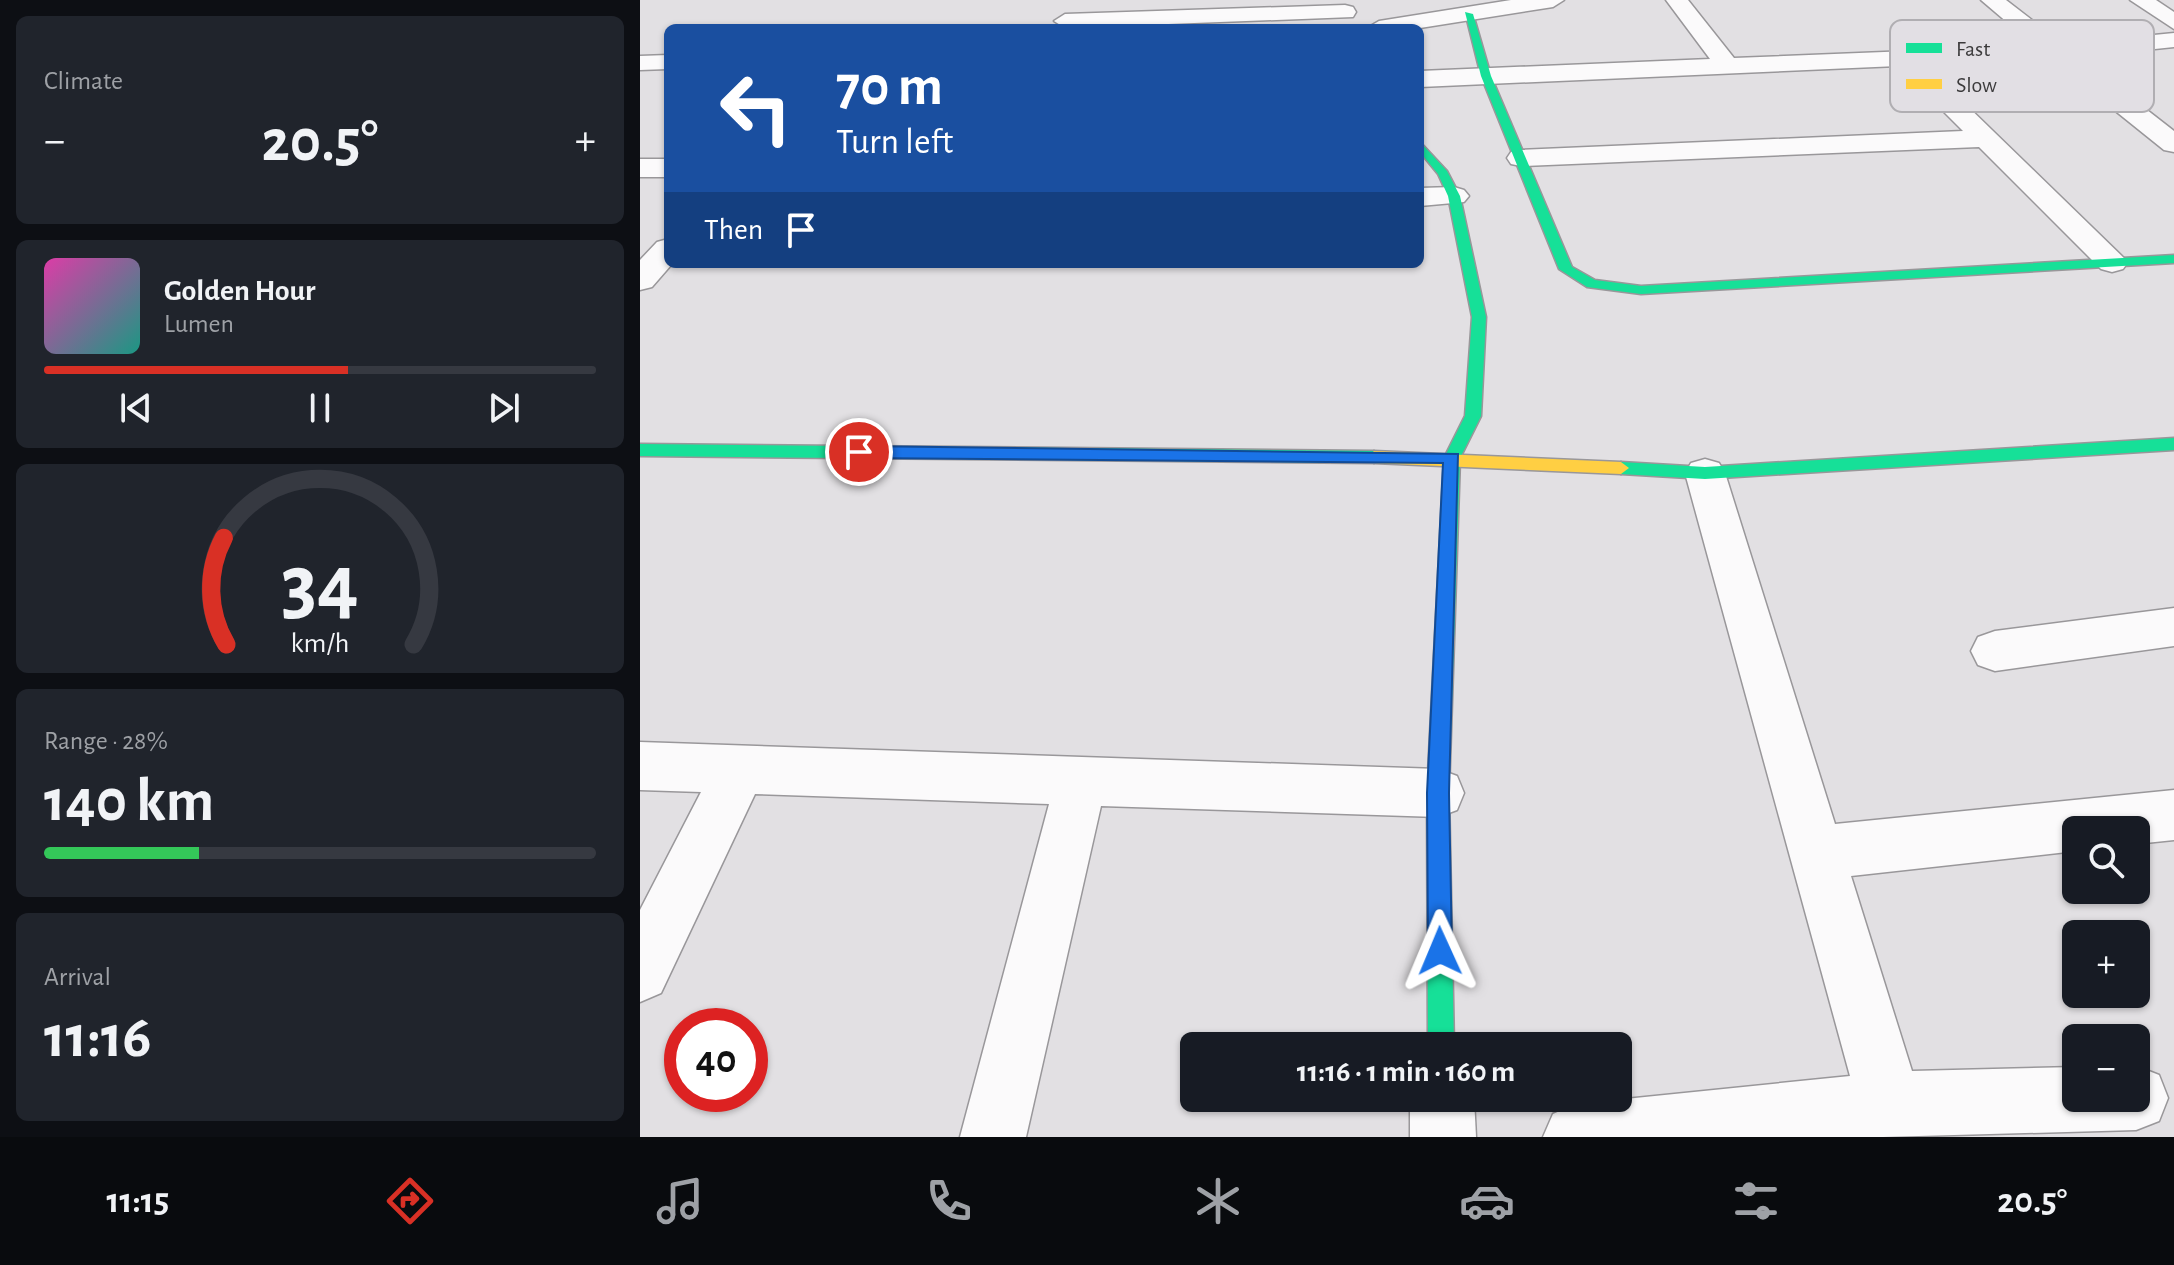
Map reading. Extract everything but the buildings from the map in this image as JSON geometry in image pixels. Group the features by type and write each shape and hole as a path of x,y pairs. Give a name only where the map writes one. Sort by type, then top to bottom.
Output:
{"street":[{"path":"1058,24 1119,0"},
{"path":"1404,24 1553,0"},
{"path":"1677,0 1727,66"},
{"path":"1992,0 2018,20"},
{"path":"2141,0 2174,22"},
{"path":"1079,24 1346,13"},
{"path":"1468,14 1486,76 1566,269 1579,280 1601,289 1641,290 2174,259"},
{"path":"2154,42 2174,40"},
{"path":"1424,79 1890,60"},
{"path":"640,63 664,62"},
{"path":"1959,112 2112,262"},
{"path":"2134,112 2174,144"},
{"path":"1521,158 1986,138"},
{"path":"1424,150 1443,173 1454,196 1479,317 1473,416 1452,458 1438,793 1441,1032"},
{"path":"640,168 664,168"},
{"path":"1424,197 1454,196"},
{"path":"640,280 664,253"},
{"path":"640,450 1452,458 1705,473 2172,447"},
{"path":"1705,473 1890,1104"},
{"path":"1995,651 2174,627"},
{"path":"640,766 1438,793"},
{"path":"640,972 740,769"},
{"path":"993,1137 1081,781"},
{"path":"1817,853 2174,815"},
{"path":"2150,1097 2174,1094"},
{"path":"1576,1137 1890,1104 2062,1100"},
{"path":"1442,1112 1443,1137"}],"traffic: fast":[{"path":"1468,14 1486,76 1566,269 1592,284 1641,290 2174,259"},
{"path":"1424,150 1443,173 1454,196 1479,317 1473,416 1452,458 1438,793 1441,1032"},
{"path":"1621,468 1705,473 2174,444"},
{"path":"640,450 1374,457"}],"traffic: slow":[{"path":"1374,457 1621,468"}],"route":[{"path":"859,452 1452,458 1438,793 1440,951"}]}
